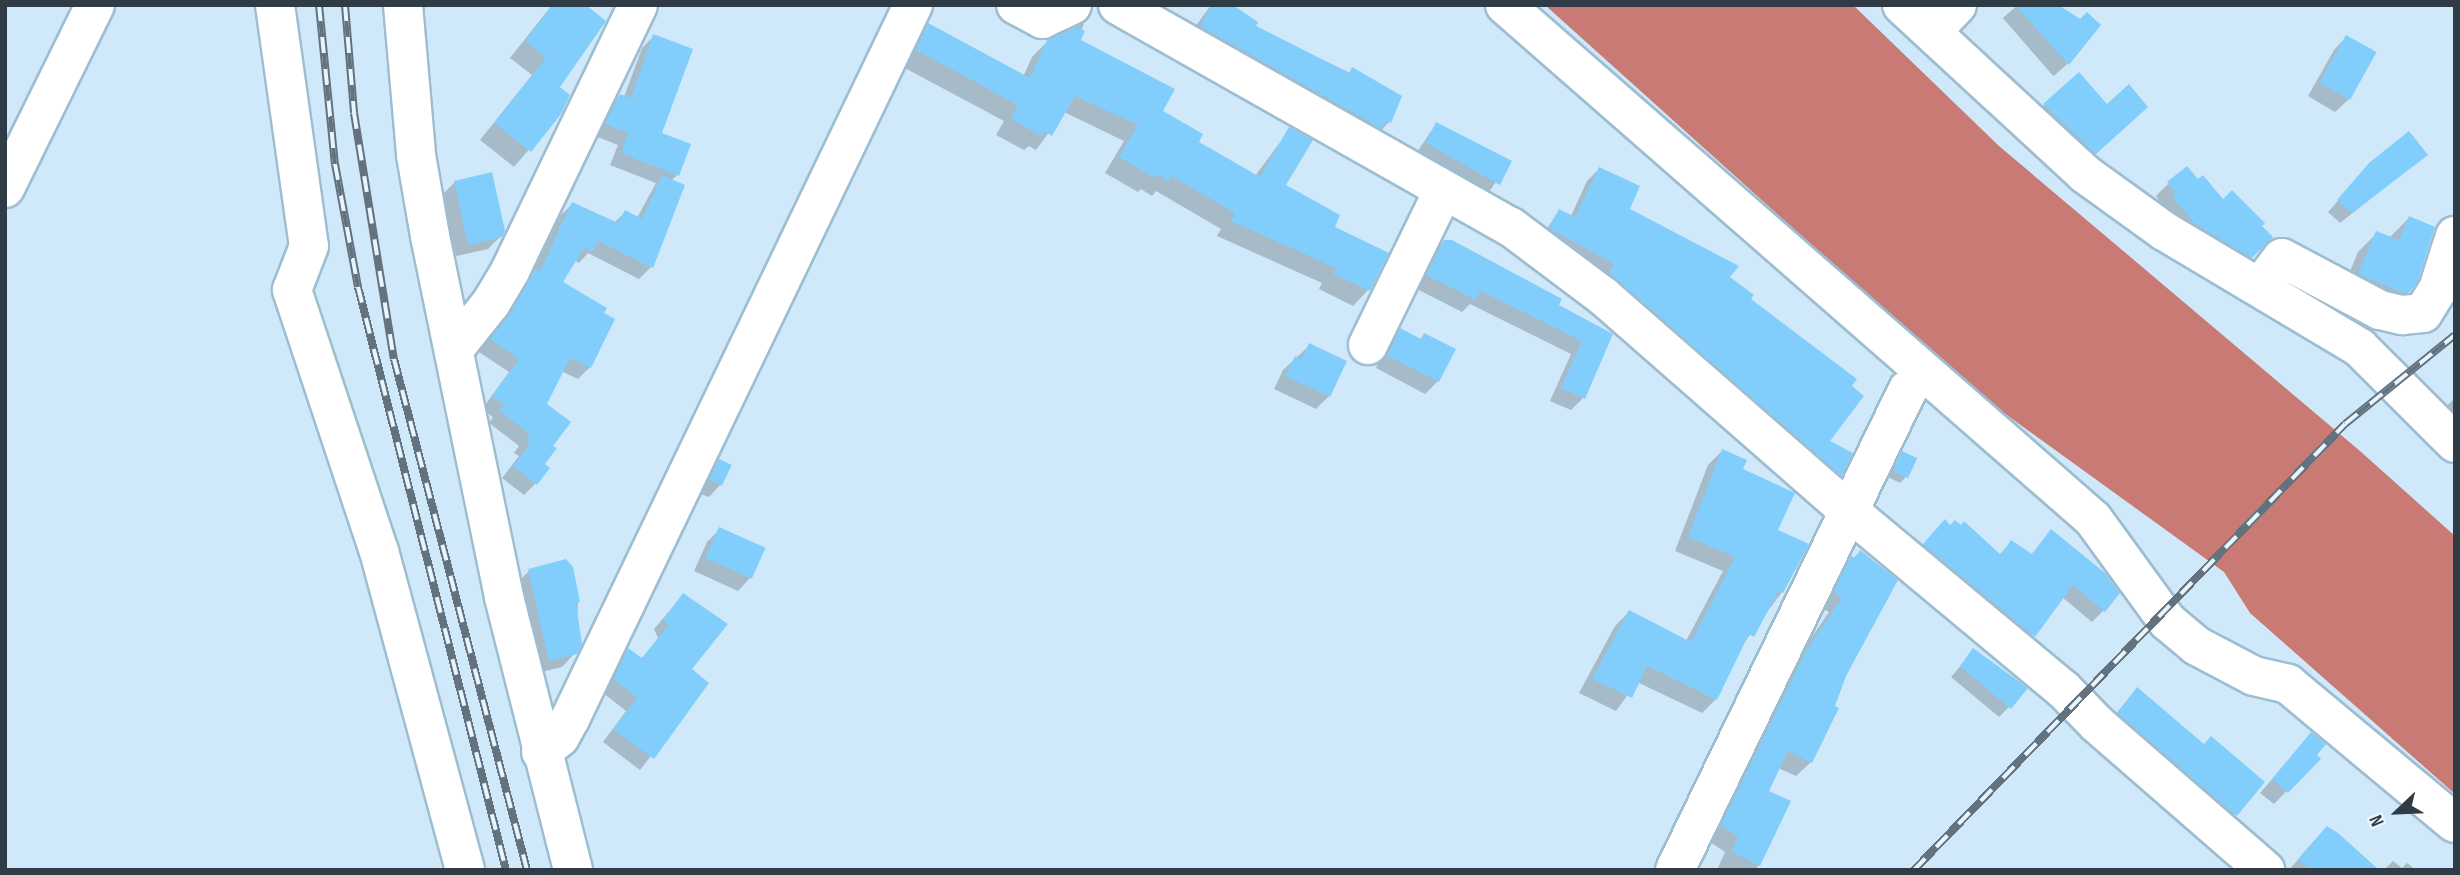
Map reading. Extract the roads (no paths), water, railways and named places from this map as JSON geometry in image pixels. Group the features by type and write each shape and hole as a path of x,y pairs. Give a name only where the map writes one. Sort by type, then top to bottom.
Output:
{"street":[{"path":"5,188 95,5"},
{"path":"275,5 309,246 292,290 379,551 466,870"},
{"path":"403,5 416,155 504,597 541,752 573,870"},
{"path":"455,348 491,303 510,271 638,5"},
{"path":"541,752 560,737 570,719 913,5"},
{"path":"1017,5 1042,19 1072,5"},
{"path":"1118,5 1443,191 1511,227 1603,296 1849,511 2063,689 2097,724 2266,870"},
{"path":"1505,5 1745,211 2093,519 2160,611 2197,646 2254,676 2288,684 2455,823"},
{"path":"1902,5 1945,18 2085,174 2164,231 2360,348 2455,443"},
{"path":"1368,345 1443,191"},
{"path":"1745,211 1810,302 1908,389 1986,449 2011,462 2025,459"},
{"path":"2260,287 2282,258 2380,310 2402,315 2423,313 2438,289 2455,236"},
{"path":"1675,870 1908,389"}],"railway":[{"path":"319,5 335,164 358,287 506,870"},
{"path":"345,5 354,113 394,359 527,870"},
{"path":"1914,870 2345,424 2455,335"}]}
